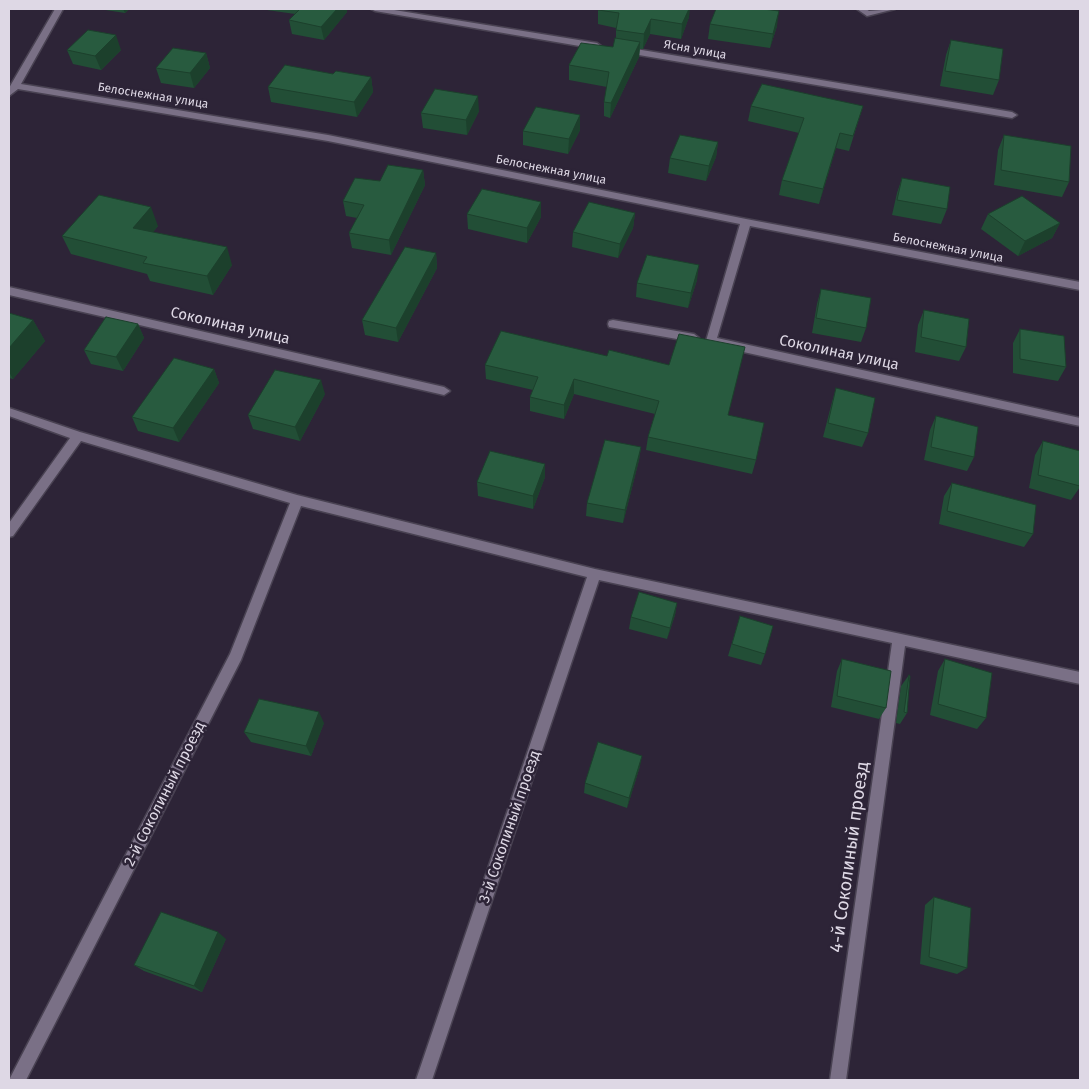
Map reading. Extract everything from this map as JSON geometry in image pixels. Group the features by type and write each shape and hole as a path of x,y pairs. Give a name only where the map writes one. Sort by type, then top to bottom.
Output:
{"street":[{"path":"12,89 59,9"},
{"name":"Ясня улица","path":"375,9 1012,116"},
{"path":"861,9 867,14 891,9"},
{"name":"Белоснежная улица","path":"12,89 328,138 746,222 1080,286"},
{"path":"711,341 746,222"},
{"name":"Соколиная улица","path":"9,291 444,391"},
{"name":"Соколиная улица","path":"612,324 711,341 1080,422"},
{"path":"9,412 78,436 297,500 595,574 1080,678"},
{"path":"9,532 78,436"},
{"name":"2-й Соколиный проезд","path":"17,1080 236,656 297,500"},
{"name":"3-й Соколиный проезд","path":"424,1080 595,574"},
{"name":"4-й Соколиный проезд","path":"838,1080 900,640"}],"building":[{"path":"300,9 337,9 321,27 289,20"},
{"path":"599,9 689,9 682,24 651,19 644,34 616,30 619,13"},
{"path":"716,9 779,11 773,34 710,24"},
{"path":"88,30 116,35 95,56 67,50"},
{"path":"615,38 640,42 611,103 604,102 609,72 569,65 581,43 613,47"},
{"path":"951,40 1003,49 999,80 945,71"},
{"path":"173,48 206,53 190,73 156,68"},
{"path":"285,65 333,74 336,71 371,77 354,102 268,87"},
{"path":"762,84 863,106 853,136 840,133 823,189 782,180 804,118 751,106"},
{"path":"435,89 478,96 466,120 421,113"},
{"path":"536,107 580,115 569,139 523,131"},
{"path":"680,135 718,142 709,166 670,158"},
{"path":"1004,135 1071,146 1069,182 1001,170"},
{"path":"388,165 423,170 389,240 349,233 364,205 343,201 355,178 380,181"},
{"path":"902,178 950,187 947,209 897,200"},
{"path":"482,189 541,202 527,228 467,214"},
{"path":"99,195 151,207 133,228 227,247 207,276 143,263 147,257 62,236"},
{"path":"1022,196 1060,223 1025,241 988,214"},
{"path":"589,202 635,213 620,244 573,232"},
{"path":"405,247 436,253 396,328 362,320"},
{"path":"647,255 699,265 691,293 637,283"},
{"path":"821,289 871,298 866,328 816,318"},
{"path":"924,310 969,319 966,347 921,337"},
{"path":"9,313 33,320 9,348"},
{"path":"106,317 138,324 116,357 84,350"},
{"path":"1020,329 1064,336 1066,367 1020,359"},
{"path":"501,331 607,356 609,350 669,365 679,334 745,347 728,415 764,423 756,460 648,437 659,401 574,379 564,405 530,397 538,377 485,365"},
{"path":"174,358 214,369 173,428 132,417"},
{"path":"275,370 321,380 295,427 248,415"},
{"path":"836,388 875,398 868,433 828,423"},
{"path":"936,416 978,427 974,457 931,447"},
{"path":"605,440 641,447 625,510 587,503"},
{"path":"1043,441 1080,451 1080,486 1038,475"},
{"path":"490,451 545,464 533,496 477,482"},
{"path":"952,483 1036,505 1033,534 947,511"},
{"path":"639,592 677,603 670,628 631,617"},
{"path":"740,616 773,626 765,654 732,644"},
{"path":"842,659 891,671 886,708 837,696"},
{"path":"945,659 992,673 986,718 938,704"},
{"path":"910,676 907,713 904,712"},
{"path":"259,699 319,712 306,746 244,732"},
{"path":"598,742 642,756 629,798 585,783"},
{"path":"934,897 971,908 967,968 929,957"},
{"path":"161,912 218,932 194,986 134,965"}]}
